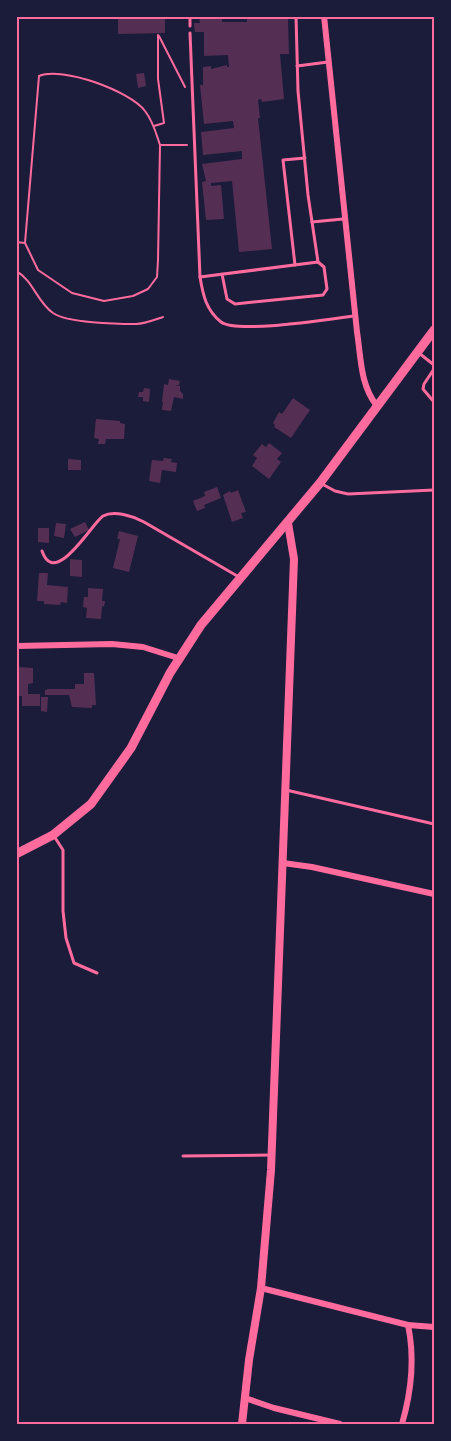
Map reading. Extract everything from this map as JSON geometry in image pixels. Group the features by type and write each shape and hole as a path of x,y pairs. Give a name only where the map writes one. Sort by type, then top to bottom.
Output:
{"main road":[{"path":"16,854 53,835 91,804 131,748 178,658 201,625 320,483 435,330"}],"street":[{"path":"324,16 363,378 377,406"},
{"path":"242,1425 249,1360 261,1288 272,1155 294,559 288,523"},
{"path":"16,646 68,643 112,644 143,647 178,658"},
{"path":"283,863 312,867 435,894"},
{"path":"261,1288 408,1325 435,1327"},
{"path":"402,1425 408,1397 412,1354 408,1325"},
{"path":"245,1398 340,1425"}],"lane":[{"path":"190,16 190,26"},
{"path":"222,274 227,300 235,304 323,295 327,289 324,267 318,262 312,222 298,91 296,16"},
{"path":"190,33 200,277 204,302 222,323 248,328 356,316"},
{"path":"297,66 328,62"},
{"path":"295,265 283,160 305,158"},
{"path":"312,222 346,219"},
{"path":"200,277 318,262"},
{"path":"418,352 435,367 423,389 435,402"},
{"path":"320,483 335,491 348,494 435,490"},
{"path":"42,551 48,560 58,561 80,544 99,519 104,515 113,514 134,517 144,522 240,578"},
{"path":"286,790 435,824"},
{"path":"53,835 63,850 63,911 66,938 74,963 97,972"},
{"path":"183,1156 272,1155"}],"path":[{"path":"154,126 164,123 158,79 158,34 184,86 192,97"},
{"path":"52,74 102,84 129,97 144,110 154,126 160,145 157,277 148,289 133,296 104,301 72,293 38,270 26,243 25,228 39,76 52,74"},
{"path":"160,145 194,145"},
{"path":"16,242 26,243"},
{"path":"16,271 25,276 54,314 78,321 138,324 163,317"}],"building":[{"path":"118,16 165,16 165,33 118,34"},
{"path":"247,16 284,16 284,19 288,19 289,54 280,54 284,99 262,102 261,99 258,100 272,249 239,252 232,181 211,183 211,186 221,185 224,219 206,220 202,182 206,181 202,164 242,159 242,151 203,155 201,132 234,128 233,121 204,124 200,85 203,85 203,67 211,66 211,69 227,65 229,67 228,55 204,56 204,32 195,32 194,23 200,23 199,17 222,17 222,22 247,22"},
{"path":"144,73 146,86 138,88 136,74"},
{"path":"169,379 180,381 179,385 175,386 180,386 183,394 183,399 174,397 171,411 162,410 164,384 168,385"},
{"path":"144,388 150,389 149,402 143,401 143,397 138,397 139,392 143,392"},
{"path":"293,398 310,410 291,438 274,427 273,423 279,412 282,414"},
{"path":"96,419 120,421 125,424 124,439 106,439 105,444 98,444 99,439 94,438"},
{"path":"269,443 282,453 277,459 281,462 269,479 252,466 257,458 253,455 262,444 266,447"},
{"path":"164,458 172,459 171,462 177,463 176,472 162,470 160,483 149,481 152,460 163,461"},
{"path":"68,459 81,460 81,470 68,470"},
{"path":"217,487 221,498 204,505 205,508 197,511 193,501 205,496 204,492"},
{"path":"238,490 246,512 241,513 243,518 232,522 223,495"},
{"path":"85,522 89,530 75,537 70,529"},
{"path":"56,523 66,524 64,538 54,536"},
{"path":"38,528 49,528 49,543 38,542"},
{"path":"119,531 138,536 129,572 113,568 120,539 117,539"},
{"path":"70,559 82,560 82,577 70,576"},
{"path":"39,573 48,573 47,585 68,587 67,603 44,604 44,601 37,601"},
{"path":"88,588 103,589 102,601 105,601 104,607 102,606 101,619 86,618 87,608 83,607 84,597 88,597"},
{"path":"18,667 33,668 33,683 28,684 28,694 40,694 40,706 22,706 22,696 16,696"},
{"path":"84,673 94,673 96,705 92,705 92,708 72,707 69,695 45,695 45,690 75,689 75,684 84,684"},
{"path":"41,697 48,697 47,712 41,711"}]}
